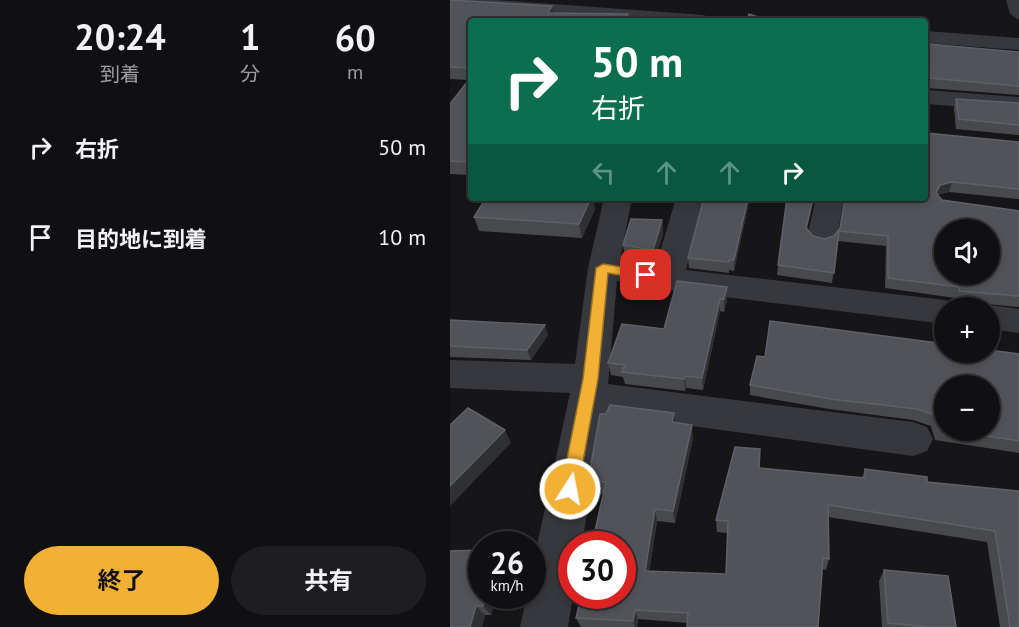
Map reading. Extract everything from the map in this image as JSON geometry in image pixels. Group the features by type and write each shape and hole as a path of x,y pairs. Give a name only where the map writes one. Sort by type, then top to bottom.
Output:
{"street":[{"path":"1015,0 1019,14"},
{"path":"450,2 566,16 625,18"},
{"path":"928,37 1019,44"},
{"path":"928,97 1019,104"},
{"path":"544,627 589,388 603,268 617,201"},
{"path":"668,279 689,201"},
{"path":"822,237 829,201"},
{"path":"603,268 668,279 934,311"},
{"path":"1000,318 1019,321"},
{"path":"450,374 589,388 913,439"}],"building":[{"path":"450,0 552,6 548,13 628,14 626,18 468,18 468,68 450,67"},
{"path":"749,14 761,18 748,18"},
{"path":"928,44 1019,52 1019,86 930,78"},
{"path":"468,81 468,162 450,161 450,104"},
{"path":"956,99 1019,103 1019,125 959,119"},
{"path":"928,133 1019,142 1019,189 952,182 940,185 936,193 942,200 1019,211 1019,296 959,291 959,287 943,285 1000,285 1000,219 934,219 934,284 888,278 888,236 839,231 834,273 778,265 787,201 812,201 806,228 813,236 824,239 834,236 840,228 844,201 928,201"},
{"path":"484,201 590,201 579,224 474,217"},
{"path":"703,201 747,201 734,260 729,260 729,262 688,258"},
{"path":"631,219 662,220 653,250 623,245"},
{"path":"677,281 727,287 724,299 720,299 702,378 685,376 684,379 622,372 625,365 608,363 622,324 664,329"},
{"path":"450,320 545,325 527,350 450,346"},
{"path":"770,321 934,343 934,363 1000,363 1000,351 1019,354 1019,441 1000,438 1000,375 934,375 934,415 917,409 831,399 750,385 757,356 765,357"},
{"path":"610,405 674,413 672,422 692,425 673,511 655,509 645,571 726,574 728,521 716,520 735,447 760,449 759,468 865,478 865,469 927,477 927,482 1019,491 1019,627 1010,627 995,531 828,505 829,559 823,558 818,627 687,627 688,613 635,610 633,621 576,618 578,609 636,609 636,531 595,531 606,482 588,481 600,414 606,414"},
{"path":"468,408 505,430 450,486 450,425"},
{"path":"468,550 468,609 475,609 470,627 450,627 450,551"},
{"path":"884,570 948,576 956,627 888,623"}],"route":[{"path":"570,489 591,379 603,268 646,275"}]}
